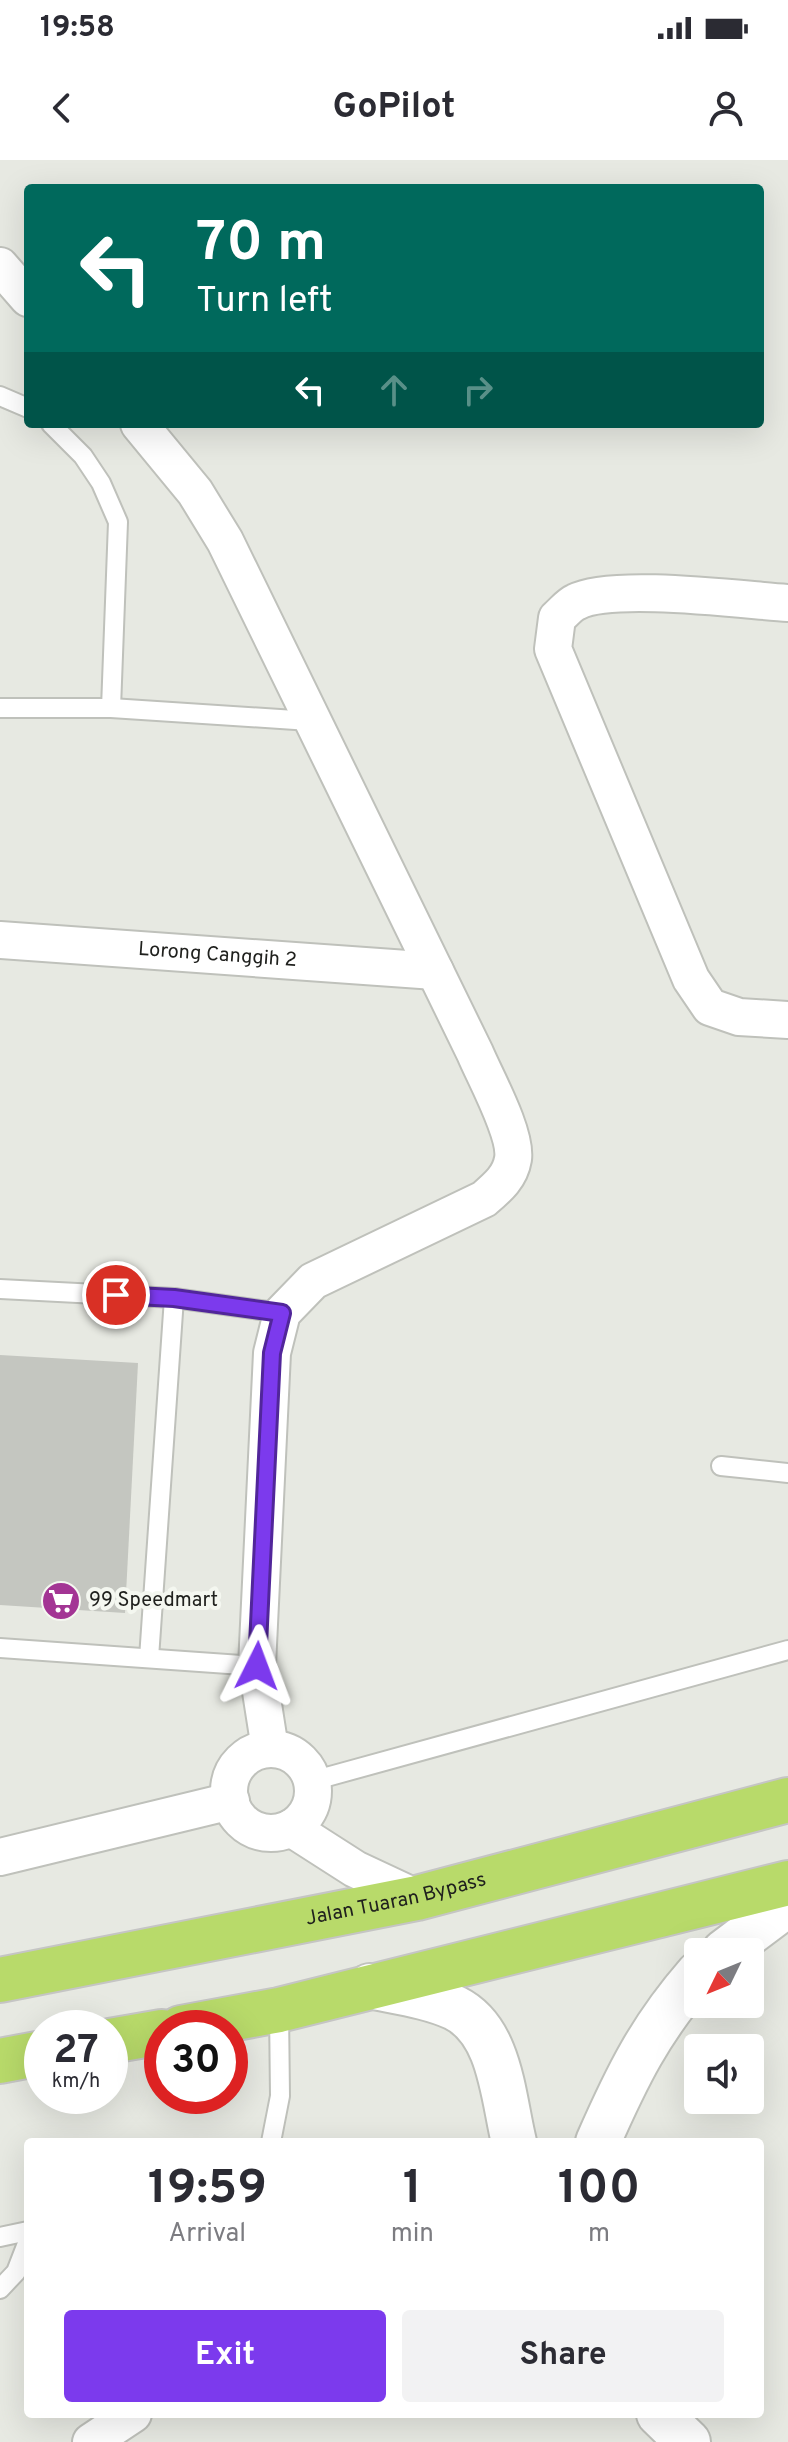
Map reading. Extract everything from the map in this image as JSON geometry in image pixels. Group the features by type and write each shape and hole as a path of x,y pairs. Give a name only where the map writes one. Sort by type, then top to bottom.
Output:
{"highway":[{"name":"Jalan Tuaran Bypass","path":"0,1980 240,1936 417,1898 788,1800"},
{"path":"248,2016 788,1883"},
{"path":"0,1965 50,1970"},
{"path":"0,2061 24,2056"}],"main road":[{"path":"743,1938 788,1904"},
{"path":"370,1986 439,2002 459,2010 472,2022 488,2041 497,2065 513,2138"},
{"path":"600,2138 636,2057 684,1990"},
{"path":"663,2418 688,2442"}],"street":[{"path":"0,266 24,293"},
{"path":"142,428 195,492 225,541 310,721 435,971 509,1133 514,1155 502,1184 484,1199 313,1281 282,1313 272,1353 257,1666 270,1749"},
{"path":"788,603 664,594 621,594 577,601 557,618 553,649 691,979 710,1007 739,1017 788,1020"},
{"name":"Lorong Canggih 2","path":"0,940 435,971"},
{"path":"270,1749 297,1757 312,1781 310,1808 291,1828 279,1833 254,1829 236,1813 229,1789 238,1765 247,1757 270,1749"},
{"path":"0,1857 231,1801"},
{"path":"291,1828 355,1869 417,1898"},
{"path":"91,2442 127,2418"}],"lane":[{"path":"0,396 24,406"},
{"path":"55,428 83,456 101,483 118,522 111,708"},
{"path":"0,708 111,708 310,721"},
{"path":"0,1289 174,1298 282,1313"},
{"path":"149,1658 174,1298"},
{"path":"721,1466 788,1473"},
{"path":"0,1648 257,1666"},
{"path":"312,1781 788,1650"},
{"path":"272,2138 280,2096 279,2010"},
{"path":"0,2237 24,2232"},
{"path":"0,2289 16,2272 24,2251"}],"building":[{"path":"0,1355 138,1363 125,1613 0,1605"}],"place":[{"name":"99 Speedmart","path":"61,1601"}],"route":[{"path":"116,1295 174,1298 282,1313 272,1353 257,1666"}]}
